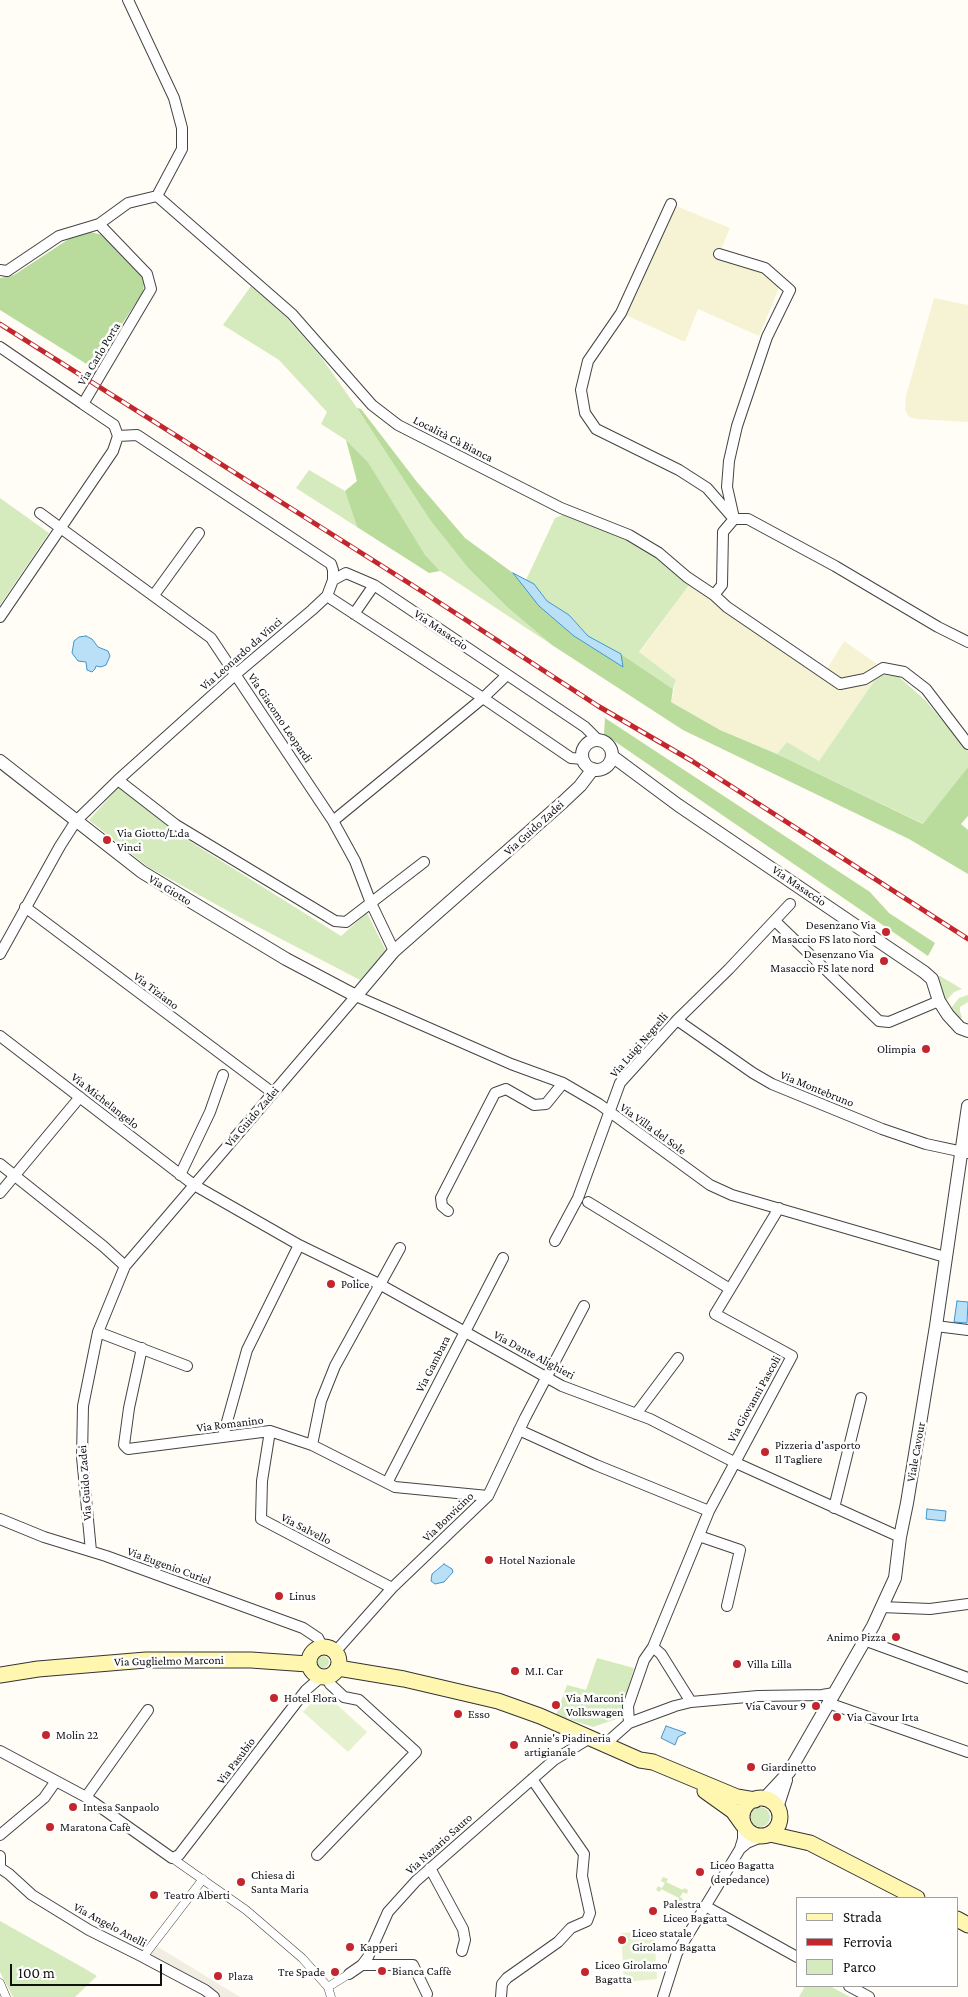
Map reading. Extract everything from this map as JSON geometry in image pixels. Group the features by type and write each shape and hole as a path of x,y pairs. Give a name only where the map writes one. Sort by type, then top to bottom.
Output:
{"main road":[{"path":"328,1674 339,1660 329,1649 313,1650 308,1664 313,1673 328,1674 404,1679 489,1698 540,1716 640,1760 654,1762"},
{"name":"Via Guglielmo Marconi","path":"0,1674 46,1668 146,1660 251,1660 308,1664"},
{"path":"540,1716 562,1721 611,1739 642,1753 654,1762 737,1797 772,1802 778,1812 810,1843"},
{"path":"686,1776 733,1811 751,1834 810,1843 915,1897"},
{"path":"743,1825 742,1815 744,1810 750,1802 759,1800"},
{"path":"767,1835 777,1826 778,1812"}],"street":[{"path":"0,270 6,271 59,236 99,224 128,203 157,196 182,149 182,128 174,98 128,0"},
{"name":"Località Cà Bianca","path":"157,196 250,275 292,314 372,405 398,425 561,508 629,535 659,553 686,577 714,595 727,607 840,684 866,679 883,668 904,672 926,689 968,744"},
{"path":"671,204 621,313 588,361 581,390 585,413 596,429 678,470 707,488 734,518 748,519 835,566 938,627 968,642"},
{"name":"Via Carlo Porta","path":"99,224 147,274 150,289 83,404 114,425 118,436"},
{"path":"714,595 722,585 724,532 734,518 727,487 729,461 737,426 768,337 790,290 765,268 719,254"},
{"path":"0,347 83,404"},
{"path":"0,618 113,451 118,436 137,435 331,564 333,580"},
{"name":"Via Giacomo Leopardi","path":"40,513 211,638 334,822 355,861 371,903 394,951"},
{"path":"154,595 199,533"},
{"name":"Via Masaccio","path":"333,580 346,572 374,585 585,727 598,740"},
{"name":"Via Leonardo da Vinci","path":"0,954 76,821 118,780 236,674 327,596 333,580"},
{"path":"354,614 374,585"},
{"path":"327,596 571,758 583,759"},
{"path":"334,822 483,698 507,675"},
{"path":"593,740 598,740 607,743 612,756 606,767 593,769 585,763 582,754 586,746 593,740"},
{"name":"Via Masaccio","path":"612,756 678,805 913,963 932,979 939,1001 948,1015 960,1028 968,1030"},
{"name":"Via Giotto","path":"0,761 142,872 286,959 356,996"},
{"name":"Via Guido Zadei","path":"91,1551 82,1456 83,1406 98,1332 125,1266 394,951 563,802 580,786 593,769"},
{"path":"118,780 176,825 335,921 346,922 424,862"},
{"name":"Via Luigi Negrelli","path":"555,1242 578,1198 620,1083 677,1020 776,921 790,904"},
{"name":"Via Tiziano","path":"25,908 273,1093"},
{"path":"776,921 879,1021 889,1022 939,1001"},
{"name":"Via Villa del Sole","path":"356,996 511,1064 563,1083 599,1104 710,1185 732,1195 945,1257"},
{"name":"Via Montebruno","path":"677,1020 772,1084 882,1129 926,1144 965,1153"},
{"name":"Via Michelangelo","path":"0,1036 194,1185"},
{"path":"180,1175 210,1112 223,1074"},
{"path":"448,1210 442,1206 441,1198 495,1093 506,1090 534,1105 546,1104 563,1083"},
{"path":"0,1193 80,1097"},
{"name":"Viale Cavour","path":"778,1812 789,1772 864,1640 895,1578 900,1537 936,1326 945,1257 965,1153 968,1106"},
{"path":"0,1164 103,1246 125,1266"},
{"name":"Via Dante Alighieri","path":"194,1185 300,1245 381,1285 562,1386 650,1419 734,1462 900,1537"},
{"path":"588,1202 730,1289"},
{"name":"Via Giovanni Pascoli","path":"630,1723 628,1706 644,1660 653,1647 708,1511 792,1356 715,1314 779,1208"},
{"path":"223,1436 248,1350 300,1245"},
{"path":"312,1444 322,1401 334,1366 400,1248"},
{"name":"Via Gambara","path":"387,1484 503,1258"},
{"name":"Via Bonvicino","path":"329,1649 488,1496 519,1430 584,1306"},
{"path":"936,1326 968,1330"},
{"path":"98,1332 187,1366"},
{"name":"Via Romanino","path":"142,1348 124,1445 128,1450 270,1431 312,1444 395,1487 488,1496"},
{"path":"636,1414 678,1358"},
{"path":"834,1508 861,1398"},
{"path":"519,1430 605,1469 708,1511"},
{"name":"Via Salvello","path":"270,1431 262,1481 261,1519 392,1588"},
{"name":"Via Eugenio Curiel","path":"0,1519 44,1537 91,1551 303,1628 318,1638 329,1649"},
{"path":"699,1536 740,1550 727,1606"},
{"path":"881,1607 930,1609 968,1604"},
{"path":"864,1640 968,1678"},
{"path":"653,1647 662,1654 691,1702"},
{"path":"317,1855 416,1752 359,1700 344,1697 330,1684 328,1674"},
{"name":"Via Pasubio","path":"172,1858 180,1855 306,1690 328,1674"},
{"path":"611,1739 630,1723 691,1702 758,1696 822,1695 968,1752"},
{"path":"86,1797 148,1710"},
{"name":"Via Nazario Sauro","path":"328,1987 362,1965 368,1957 388,1912 399,1898 430,1868 554,1760 590,1738"},
{"path":"0,1751 86,1797 246,1910 302,1958 328,1987 331,1997"},
{"name":"Viale Cavour","path":"759,1800 789,1772"},
{"path":"501,1997 502,1984 507,1978 558,1942 571,1928 586,1921 590,1913 582,1876 584,1854 532,1779"},
{"path":"0,1835 44,1798 56,1781"},
{"path":"663,1997 677,1953 740,1849 743,1839 743,1825"},
{"path":"740,1849 747,1843 767,1835"},
{"path":"0,1856 0,1866"},
{"name":"Via Angelo Anelli","path":"0,1866 32,1895 66,1916 110,1942 205,1990 214,1997"},
{"path":"430,1868 462,1929 465,1940 462,1951"},
{"path":"143,1957 203,1879"},
{"path":"706,1907 796,1956"},
{"path":"362,1965 412,1965 428,1996"},
{"path":"0,1983 6,1997"},
{"path":"851,1987 869,1997"}],"shaded area":[{"path":"671,204 730,228 719,254 765,268 781,283 759,336 698,309 685,342 621,313"},
{"path":"934,298 968,305 968,422 917,419 909,417 905,410 906,396"},
{"path":"690,584 727,600 827,669 844,641 883,668 819,761 787,742 777,754 720,730 671,702 676,680 639,653"},
{"path":"152,1946 158,1947 240,1997 221,1997 147,1952"}],"green space":[{"path":"90,232 103,235 141,275 144,284 143,292 93,368 0,310 0,278 14,275 75,235"},
{"path":"251,286 286,317 321,357 357,408 430,520 468,568 507,607 552,645 440,571 425,556 368,462 346,440 321,424 327,412 279,360 223,325"},
{"path":"357,408 361,409 417,482 465,538 513,573 539,606 574,636 623,666 621,654 673,689 671,702 720,730 777,754 923,824 968,767 968,816 961,824 968,830 968,874 909,839 683,730 552,645 507,607 468,568 430,520"},
{"path":"346,440 368,462 425,555 440,571 429,573 357,527 345,491 357,481"},
{"path":"309,470 345,491 357,527 296,488"},
{"path":"0,498 49,533 0,605"},
{"path":"565,514 619,534 655,554 690,584 639,652 676,680 673,689 621,654 588,636 569,615 547,601 534,585 526,580 555,518"},
{"path":"879,674 899,677 925,700 968,751 968,767 924,824 777,754 787,742 819,761"},
{"path":"605,718 870,892 889,913 935,943 928,956 604,734"},
{"path":"119,787 175,832 341,936 367,913 386,951 360,980 148,867 89,820"},
{"path":"935,976 940,976 962,989 954,992 946,1001"},
{"path":"968,995 968,1002 960,1007 962,1017 959,1021 952,1012 952,1007 959,998"},
{"path":"321,1656 325,1656 329,1662 325,1668 321,1668 317,1664 317,1660"},
{"path":"597,1658 634,1668 619,1718 593,1727 556,1715 567,1685 586,1690"},
{"path":"322,1691 367,1732 348,1752 303,1712"},
{"path":"760,1807 767,1810 770,1817 767,1824 760,1827 753,1824 750,1817 753,1810"},
{"path":"663,1877 668,1879 666,1882 683,1890 684,1888 688,1890 687,1894 683,1892 680,1897 683,1899 681,1903 677,1901 679,1898 661,1889 660,1892 656,1890 658,1886 662,1888 665,1883 661,1881"},
{"path":"0,1921 97,1976 75,1997 13,1997 0,1972"},
{"path":"654,1931 657,1979 624,1982 621,1933"},
{"path":"804,1987 832,1987 850,1997 799,1997"}],"water":[{"path":"513,573 534,584 547,601 569,615 588,636 621,654 623,667 574,636 539,606"},
{"path":"86,636 92,639 98,647 108,651 110,656 106,665 96,666 92,672 87,670 86,662 78,661 72,653 74,641 79,637"},
{"path":"957,1301 968,1302 967,1323 954,1322"},
{"path":"927,1509 946,1511 945,1521 926,1519"},
{"path":"444,1564 452,1569 453,1572 444,1582 435,1584 431,1581 432,1574"},
{"path":"666,1726 686,1733 678,1737 675,1745 661,1738"}],"railway":[{"path":"0,324 423,592 598,706 692,761 968,939"}],"place":[{"name":"Via Giotto/L.da Vinci","path":"107,840"},
{"name":"Desenzano Via Masaccio FS lato nord","path":"886,932"},
{"name":"Desenzano Via Masaccio FS late nord","path":"884,961"},
{"name":"Olimpia","path":"926,1049"},
{"name":"Police","path":"331,1284"},
{"name":"Pizzeria d'asporto Il Tagliere","path":"765,1452"},
{"name":"Hotel Nazionale","path":"489,1560"},
{"name":"Linus","path":"279,1596"},
{"name":"Animo Pizza","path":"896,1637"},
{"name":"Villa Lilla","path":"737,1664"},
{"name":"M.I. Car","path":"515,1671"},
{"name":"Hotel Flora","path":"274,1698"},
{"name":"Via Marconi Volkswagen","path":"556,1705"},
{"name":"Via Cavour 9","path":"816,1706"},
{"name":"Esso","path":"458,1714"},
{"name":"Via Cavour Irta","path":"837,1717"},
{"name":"Molin 22","path":"46,1735"},
{"name":"Annie's Piadineria artigianale","path":"514,1745"},
{"name":"Giardinetto","path":"751,1767"},
{"name":"Intesa Sanpaolo","path":"73,1807"},
{"name":"Maratona Cafè","path":"50,1827"},
{"name":"Liceo Bagatta (depedance)","path":"700,1872"},
{"name":"Chiesa di Santa Maria","path":"241,1882"},
{"name":"Teatro Alberti","path":"154,1895"},
{"name":"Palestra Liceo Bagatta","path":"653,1911"},
{"name":"Liceo statale Girolamo Bagatta","path":"622,1940"},
{"name":"Kapperi","path":"350,1947"},
{"name":"Bianca Caffè","path":"382,1971"},
{"name":"Tre Spade","path":"335,1972"},
{"name":"Liceo Girolamo Bagatta","path":"585,1972"},
{"name":"Plaza","path":"218,1976"}]}
